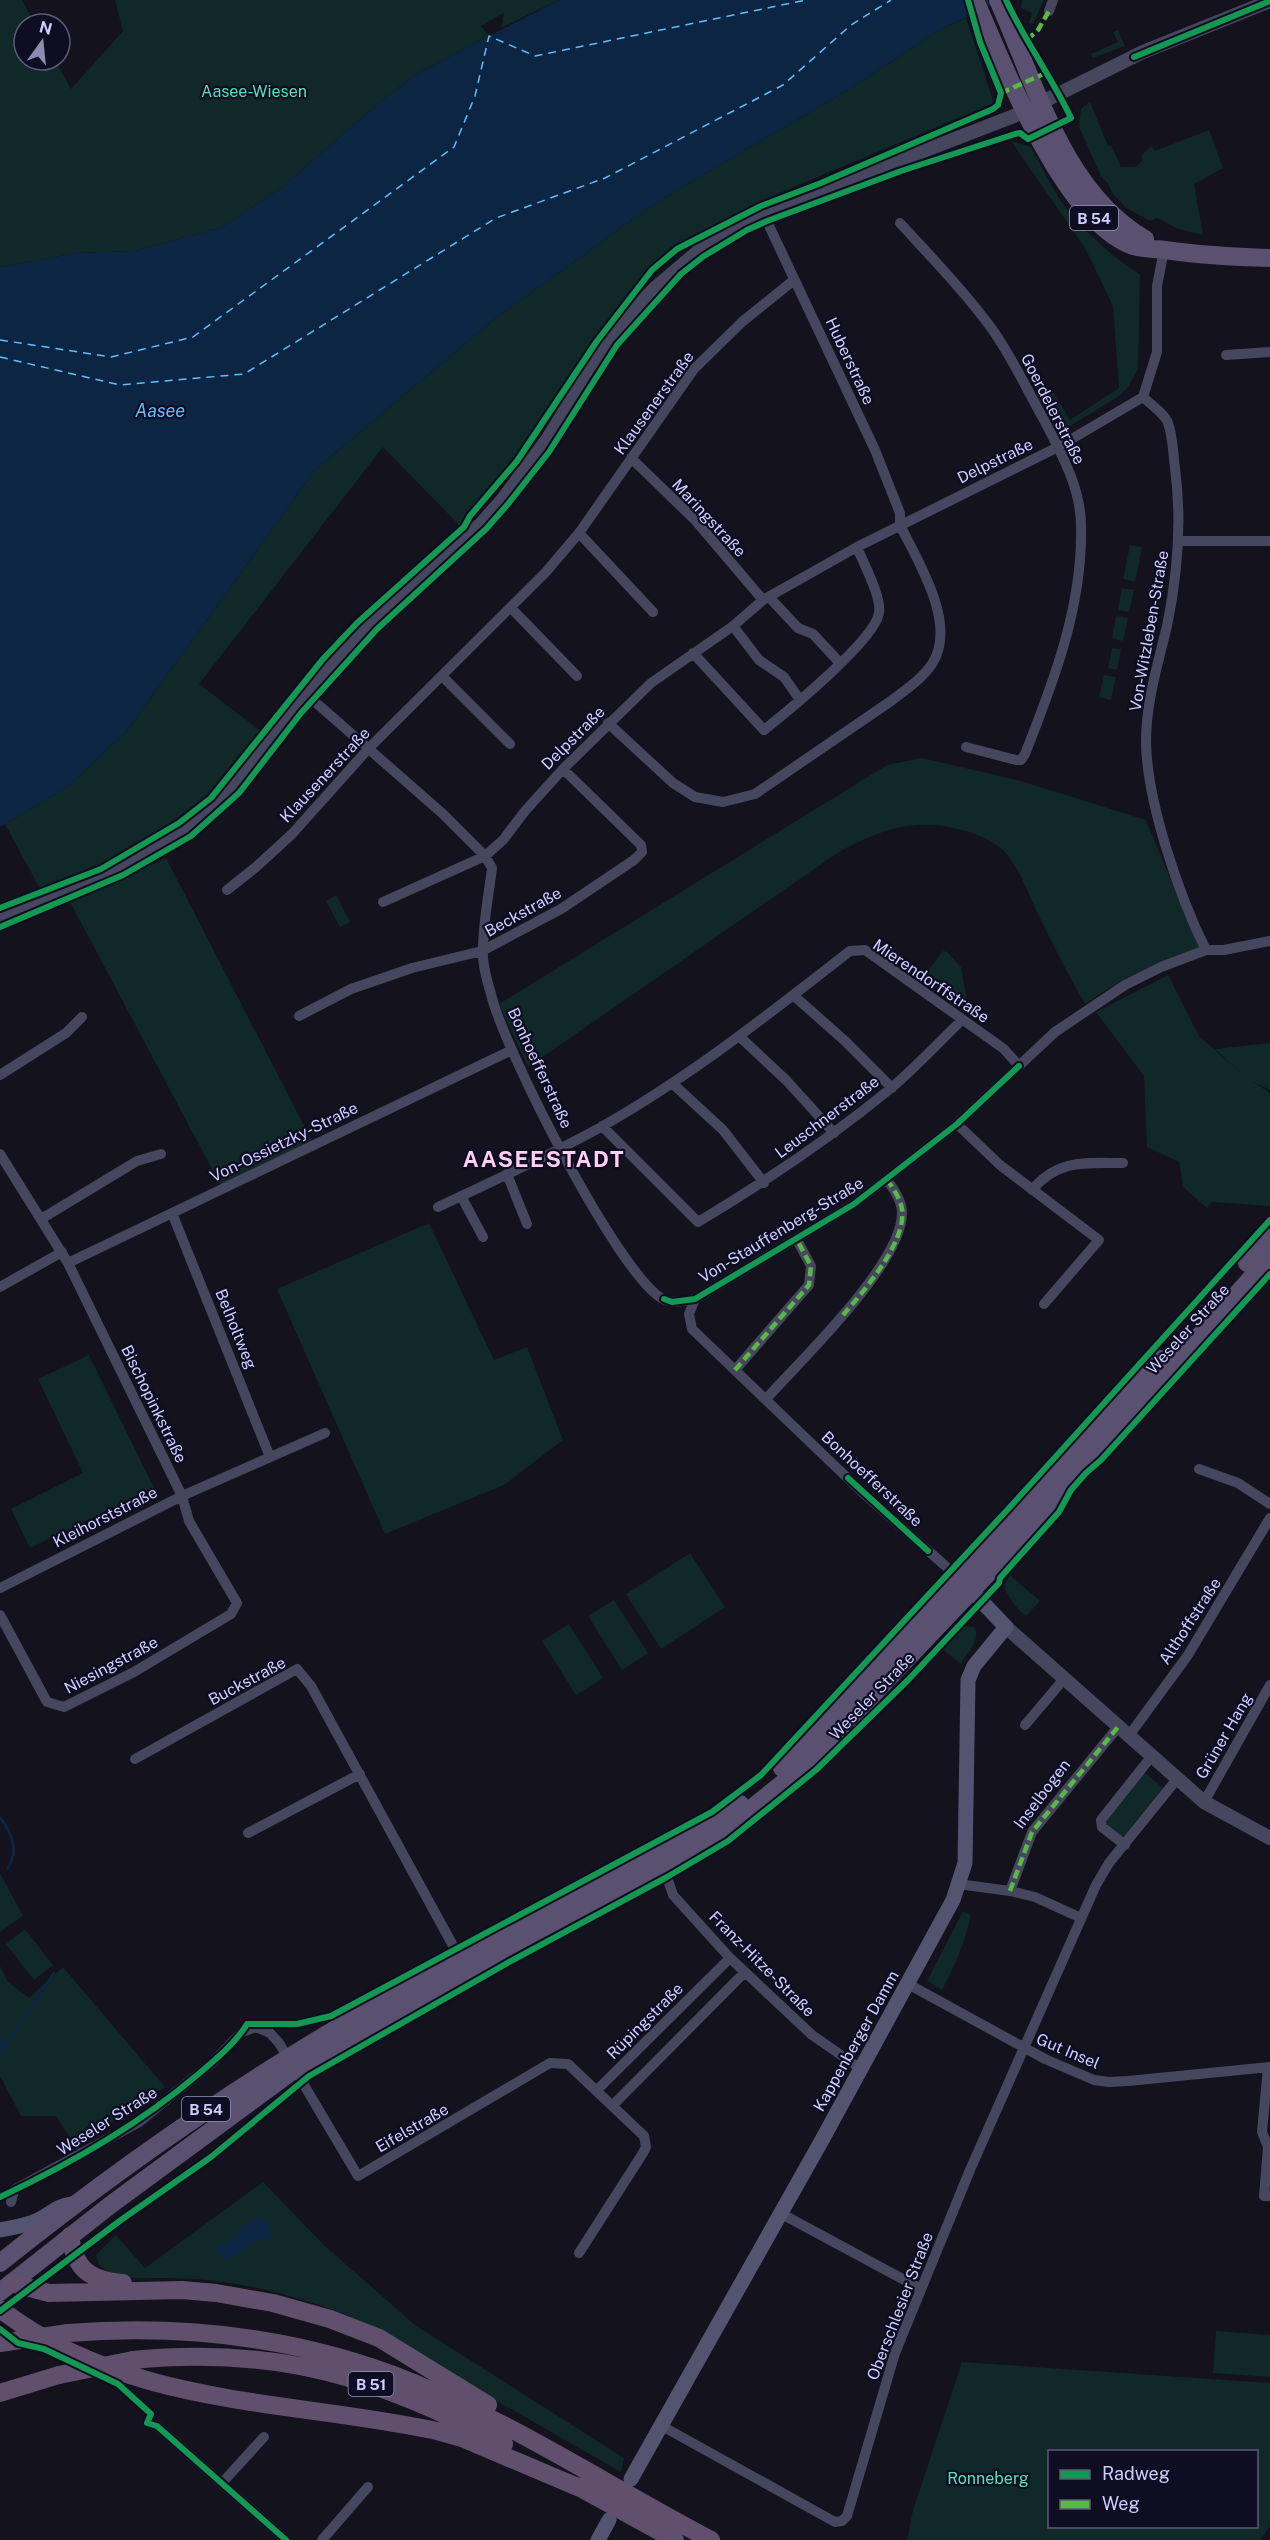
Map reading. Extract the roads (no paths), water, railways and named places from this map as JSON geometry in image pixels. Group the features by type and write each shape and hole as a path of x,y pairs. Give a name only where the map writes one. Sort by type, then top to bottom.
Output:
{"highway":[{"path":"70,2235 78,2262 86,2272 104,2280 160,2290"},
{"path":"4,2284 49,2293 160,2290 216,2293 297,2309 355,2327 398,2349 534,2432 549,2450"},
{"path":"0,2309 70,2354 123,2375 187,2391 437,2430 462,2438 587,2491"},
{"name":"B 51","path":"0,2343 68,2332 158,2329 224,2335 294,2346 338,2357 414,2383 494,2420 711,2540"},
{"name":"B 51","path":"0,2392 58,2375 133,2360 180,2356 236,2356 300,2365 375,2386 449,2416 523,2454 675,2540"}],"main road":[{"name":"B 54","path":"975,0 991,37 1082,183 1099,204 1129,230 1164,250 1203,256 1270,258"},
{"name":"B 54","path":"998,0 1011,28 1034,107"},
{"name":"Weseler Straße","path":"464,1966 667,1870 742,1816 809,1762 1270,1238"},
{"name":"Weseler Straße","path":"0,2263 72,2204 199,2113 464,1966 552,1909 646,1862 737,1806 799,1754 966,1585 1270,1257"},
{"path":"966,1585 1006,1627"},
{"name":"Kappenberger Damm","path":"631,2479 944,1921 965,1863 968,1680 974,1666 1006,1627"},
{"name":"Weseler Straße","path":"4,2284 213,2130 291,2064"},
{"name":"B 54","path":"199,2113 213,2130"},
{"path":"0,2230 26,2225 40,2219 57,2207 72,2204"},
{"path":"598,2540 609,2520"}],"street":[{"path":"1049,12 1053,0"},
{"path":"0,917 119,869 153,851 219,800 306,694 372,621 481,524 503,500 547,440 612,338 655,288 700,250 763,213 910,158 1034,107 1143,52 1270,1"},
{"name":"Huberstraße","path":"608,723 673,783 695,796 723,802 755,794 891,701 912,685 933,662 941,634 939,610 900,525 900,513 875,450 763,213"},
{"name":"Goerdelerstraße","path":"900,223 990,326 1058,447 1078,497 1082,526 1079,574 1066,639 1030,741 1021,760 966,747"},
{"path":"1143,398 1157,352 1157,285 1164,250"},
{"name":"Klausenerstraße","path":"227,890 292,834 369,748 511,608 579,533 694,369 742,322 794,280"},
{"path":"1226,355 1270,351"},
{"name":"Delpstraße","path":"485,856 503,840 525,811 563,769 651,683 733,626 766,599 857,547 1058,447 1143,398"},
{"name":"Von-Witzleben-Straße","path":"1143,398 1168,421 1177,485 1180,541 1167,623 1151,695 1146,741 1149,775 1155,807 1198,934 1206,950"},
{"name":"Maringstraße","path":"631,459 695,520 766,599"},
{"path":"579,533 653,612"},
{"path":"1180,541 1270,541"},
{"path":"693,653 764,730 840,663 870,630 879,612 876,592 857,547"},
{"path":"766,599 798,628 813,634 840,663"},
{"path":"511,608 577,676"},
{"path":"733,626 759,660 784,677 800,700"},
{"path":"442,676 510,744"},
{"path":"306,694 443,814 485,856 383,902"},
{"name":"Beckstraße","path":"299,1016 351,989 412,968 482,951 561,909 634,860 642,852 641,846 563,769"},
{"name":"Bonhoefferstraße","path":"485,856 492,868 482,951 491,997 512,1050 561,1148 611,1236 651,1290 663,1299 672,1302 694,1299 689,1321 692,1329 861,1491 966,1585"},
{"name":"Von-Stauffenberg-Straße","path":"694,1299 797,1240 887,1180 957,1124 1055,1032 1125,985 1161,967 1206,950 1224,950 1270,941"},
{"name":"Mierendorffstraße","path":"438,1207 561,1148 672,1083 739,1036 850,951 865,950 1004,1049 1019,1066"},
{"path":"793,995 845,1041 891,1088"},
{"path":"0,1075 66,1033 82,1017"},
{"name":"Leuschnerstraße","path":"602,1126 698,1222 764,1183 834,1133 891,1088 962,1020"},
{"path":"739,1036 787,1081 834,1133"},
{"name":"Von-Ossietzky-Straße","path":"68,1263 512,1050"},
{"path":"672,1083 723,1130 764,1183"},
{"path":"957,1124 1000,1165 1099,1240 1044,1304"},
{"name":"Bischopinkstraße","path":"0,1154 68,1263 182,1496 189,1521 237,1603"},
{"path":"42,1219 137,1161 161,1154"},
{"path":"1032,1190 1049,1173 1060,1167 1083,1162 1123,1163"},
{"path":"507,1174 527,1224"},
{"name":"Von-Stauffenberg-Straße","path":"766,1399 843,1315 873,1278 887,1256 900,1225 902,1208 887,1180"},
{"path":"461,1196 483,1237"},
{"name":"Belholtweg","path":"172,1213 270,1457"},
{"name":"Von-Stauffenberg-Straße","path":"735,1370 809,1285 812,1266 797,1240"},
{"path":"0,1287 62,1252"},
{"name":"Kleihorststraße","path":"0,1588 182,1496 325,1433"},
{"path":"1199,1469 1238,1483 1270,1504"},
{"name":"Althoffstraße","path":"1123,1732 1188,1655 1270,1518"},
{"name":"Niesingstraße","path":"0,1615 47,1702 64,1707 134,1672 231,1614 237,1603"},
{"path":"1006,1627 1204,1802 1270,1838"},
{"name":"Buckstraße","path":"135,1759 297,1669 311,1686 464,1966"},
{"path":"1025,1725 1064,1679"},
{"name":"Grüner Hang","path":"1204,1802 1270,1685"},
{"name":"Inselbogen","path":"1010,1891 1032,1832 1123,1732"},
{"path":"1125,1845 1102,1827 1101,1820 1151,1757"},
{"path":"248,1833 360,1774"},
{"name":"Oberschlesier Straße","path":"660,2425 835,2522 842,2521 847,2516 886,2380 921,2289 1081,1918 1096,1885 1177,1779"},
{"name":"Franz-Hitze-Straße","path":"667,1870 673,1895 730,1958 812,2035 861,2069"},
{"path":"958,1884 1035,1897 1081,1918"},
{"name":"Rüpingstraße","path":"597,2090 730,1958"},
{"path":"613,2105 745,1972"},
{"name":"Gut Insel","path":"908,1984 1024,2048 1090,2079 1109,2082 1269,2067 1262,2132 1268,2147 1264,2196 1270,2196"},
{"name":"Weseler Straße","path":"11,2202 14,2190 138,2122 213,2062 247,2029 256,2026 270,2033 291,2064"},
{"name":"Eifelstraße","path":"291,2064 358,2176 550,2063 568,2064 597,2090"},
{"path":"579,2253 646,2147 644,2136 597,2090"},
{"path":"780,2213 921,2289"},
{"path":"147,2423 157,2426 286,2540"},
{"path":"222,2483 264,2437"},
{"path":"322,2540 368,2487"}],"water":[{"name":"Aasee","path":"559,0 1001,0 938,31 851,88 657,202 498,316 315,470 126,732 67,787 0,827 0,267 77,253 134,251 220,228 281,188 387,96 418,73"},
{"path":"256,2217 267,2223 273,2236 261,2239 225,2260 215,2252 217,2245 229,2242 231,2237"}],"waterway":[{"path":"0,1818 13,1842 13,1855 8,1868"},
{"path":"0,2053 54,1973"},
{"path":"0,2039 3,2047"}],"district":[{"name":"AASEESTADT","path":"544,1159"}],"park label":[{"name":"Aasee-Wiesen","path":"254,91"},
{"name":"Ronneberg","path":"988,2478"}]}
